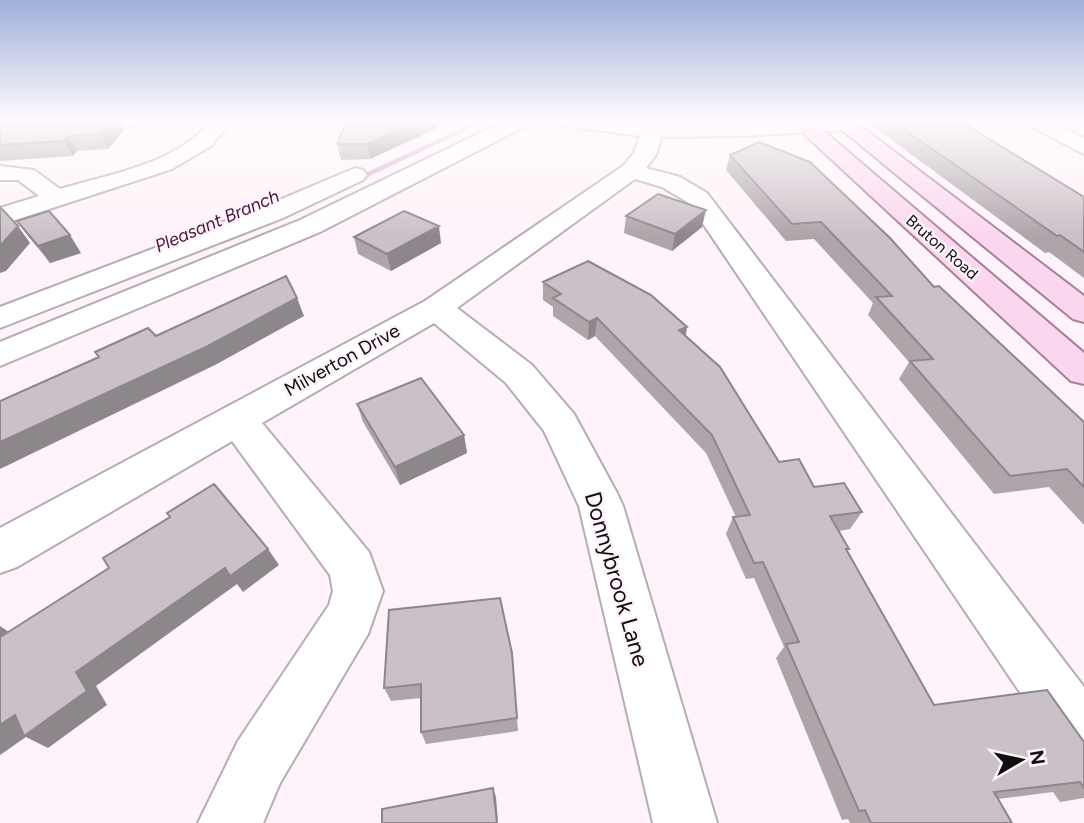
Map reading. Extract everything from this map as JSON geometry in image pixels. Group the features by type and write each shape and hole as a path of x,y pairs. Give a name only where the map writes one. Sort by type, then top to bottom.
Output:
{"main road":[{"name":"Bruton Road","path":"842,159 1084,372"},
{"name":"Bruton Road","path":"890,159 1084,312"}],"street":[{"path":"0,216 173,159"},
{"path":"0,318 274,212 387,159"},
{"path":"0,355 310,226 444,159"},
{"name":"Milverton Drive","path":"0,552 436,308 631,171 641,159"},
{"path":"631,171 671,182 698,198 1084,736"},
{"path":"0,173 23,173 34,177 55,199"},
{"name":"Donnybrook Lane","path":"436,308 519,374 560,424 601,506 685,823"},
{"path":"230,823 259,762 350,617 358,591 352,567 237,419"}],"building":[{"path":"734,159 803,159 810,162 890,238 934,287 939,286 1084,422 1084,487 1067,469 1010,476 910,361 933,359 876,297 892,296 821,222 792,224"},
{"path":"947,159 1023,159 1084,197 1084,252 1060,235 1057,236"},
{"path":"658,194 706,210 675,234 626,216"},
{"path":"0,207 18,226 0,246"},
{"path":"49,211 70,235 38,246 17,221"},
{"path":"404,211 439,226 387,254 354,237"},
{"path":"588,261 651,295 687,327 679,330 720,367 779,462 799,459 814,487 844,483 862,512 830,516 934,705 1047,690 1084,742 1084,788 1080,782 994,792 1012,823 871,823 865,810 859,811 786,644 799,642 763,562 754,563 733,517 750,515 712,435 597,318 589,322 553,298 561,294 543,282"},
{"path":"286,276 297,298 206,347 0,442 0,401 99,357 95,352 148,328 156,336"},
{"path":"421,378 464,435 395,467 357,404"},
{"path":"214,484 268,549 230,576 225,568 76,672 87,691 24,736 15,715 0,725 0,633 2,636 109,568 103,558 170,517 167,513"},
{"path":"500,598 512,653 517,718 421,732 421,684 384,688 389,610"},
{"path":"493,788 497,823 382,823 382,809"}],"waterway":[{"name":"Pleasant Branch","path":"352,181 399,159"}]}
